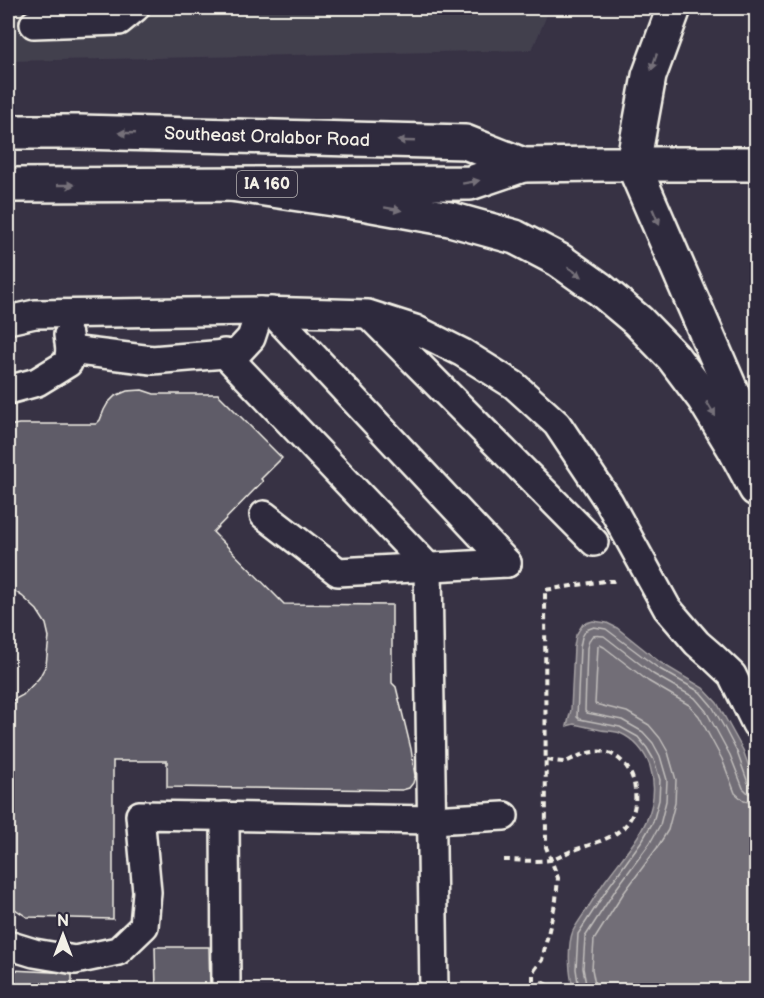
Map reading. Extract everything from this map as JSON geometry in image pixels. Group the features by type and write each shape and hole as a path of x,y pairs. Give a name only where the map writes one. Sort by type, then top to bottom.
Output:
{"main road":[{"path":"674,8 649,76 633,164 756,448"},
{"name":"Southeast Oralabor Road","path":"8,132 465,142 523,165"},
{"name":"Southeast Oralabor Road","path":"8,185 470,183 523,165 756,164"},
{"path":"231,184 450,219 514,237 559,261 608,295 638,321 673,357 703,397 756,489"}],"lane":[{"path":"34,24 119,21 135,8"},
{"path":"70,350 152,360 237,353 251,338 265,311"},
{"path":"264,515 338,572 507,563 265,311"},
{"path":"8,320 35,314 66,313 265,311 368,314 415,329 463,353 514,385 557,424 609,502 667,608 697,643 732,675 756,724"},
{"path":"8,390 37,382 68,363 70,350 66,313"},
{"path":"368,314 594,542"},
{"path":"224,353 428,567 434,990"},
{"path":"8,945 34,953 75,960 117,951 144,926 147,892 140,815 432,820 504,816"},
{"path":"225,816 226,990"}],"path":[{"path":"538,989 533,985 533,972 542,960 556,900 558,878 546,847 545,590 616,581"},
{"path":"504,860 551,860 607,839 619,832 630,819 635,806 633,779 627,766 616,756 605,752 591,752 567,762 547,760"}],"shaded area":[{"path":"8,8 550,8 532,50 8,61"}],"water":[{"path":"593,621 607,623 617,628 661,663 703,688 717,703 743,750 756,787 756,990 574,990 569,961 573,931 602,885 634,842 649,814 653,799 650,766 634,742 618,732 574,724 567,726 571,710 576,635 583,624"}],"building":[{"path":"142,390 154,394 218,394 282,458 213,532 284,604 392,605 392,683 396,687 415,776 409,788 402,790 167,787 167,761 113,761 113,919 27,917 12,907 8,897 8,703 23,695 39,678 46,665 49,637 46,624 37,610 8,587 8,426 96,424 108,403 115,396 127,391"},
{"path":"155,947 209,947 210,990 156,990"},
{"path":"11,970 72,973 72,990 11,990"},
{"path":"542,981 556,988 555,990 538,990"}]}
